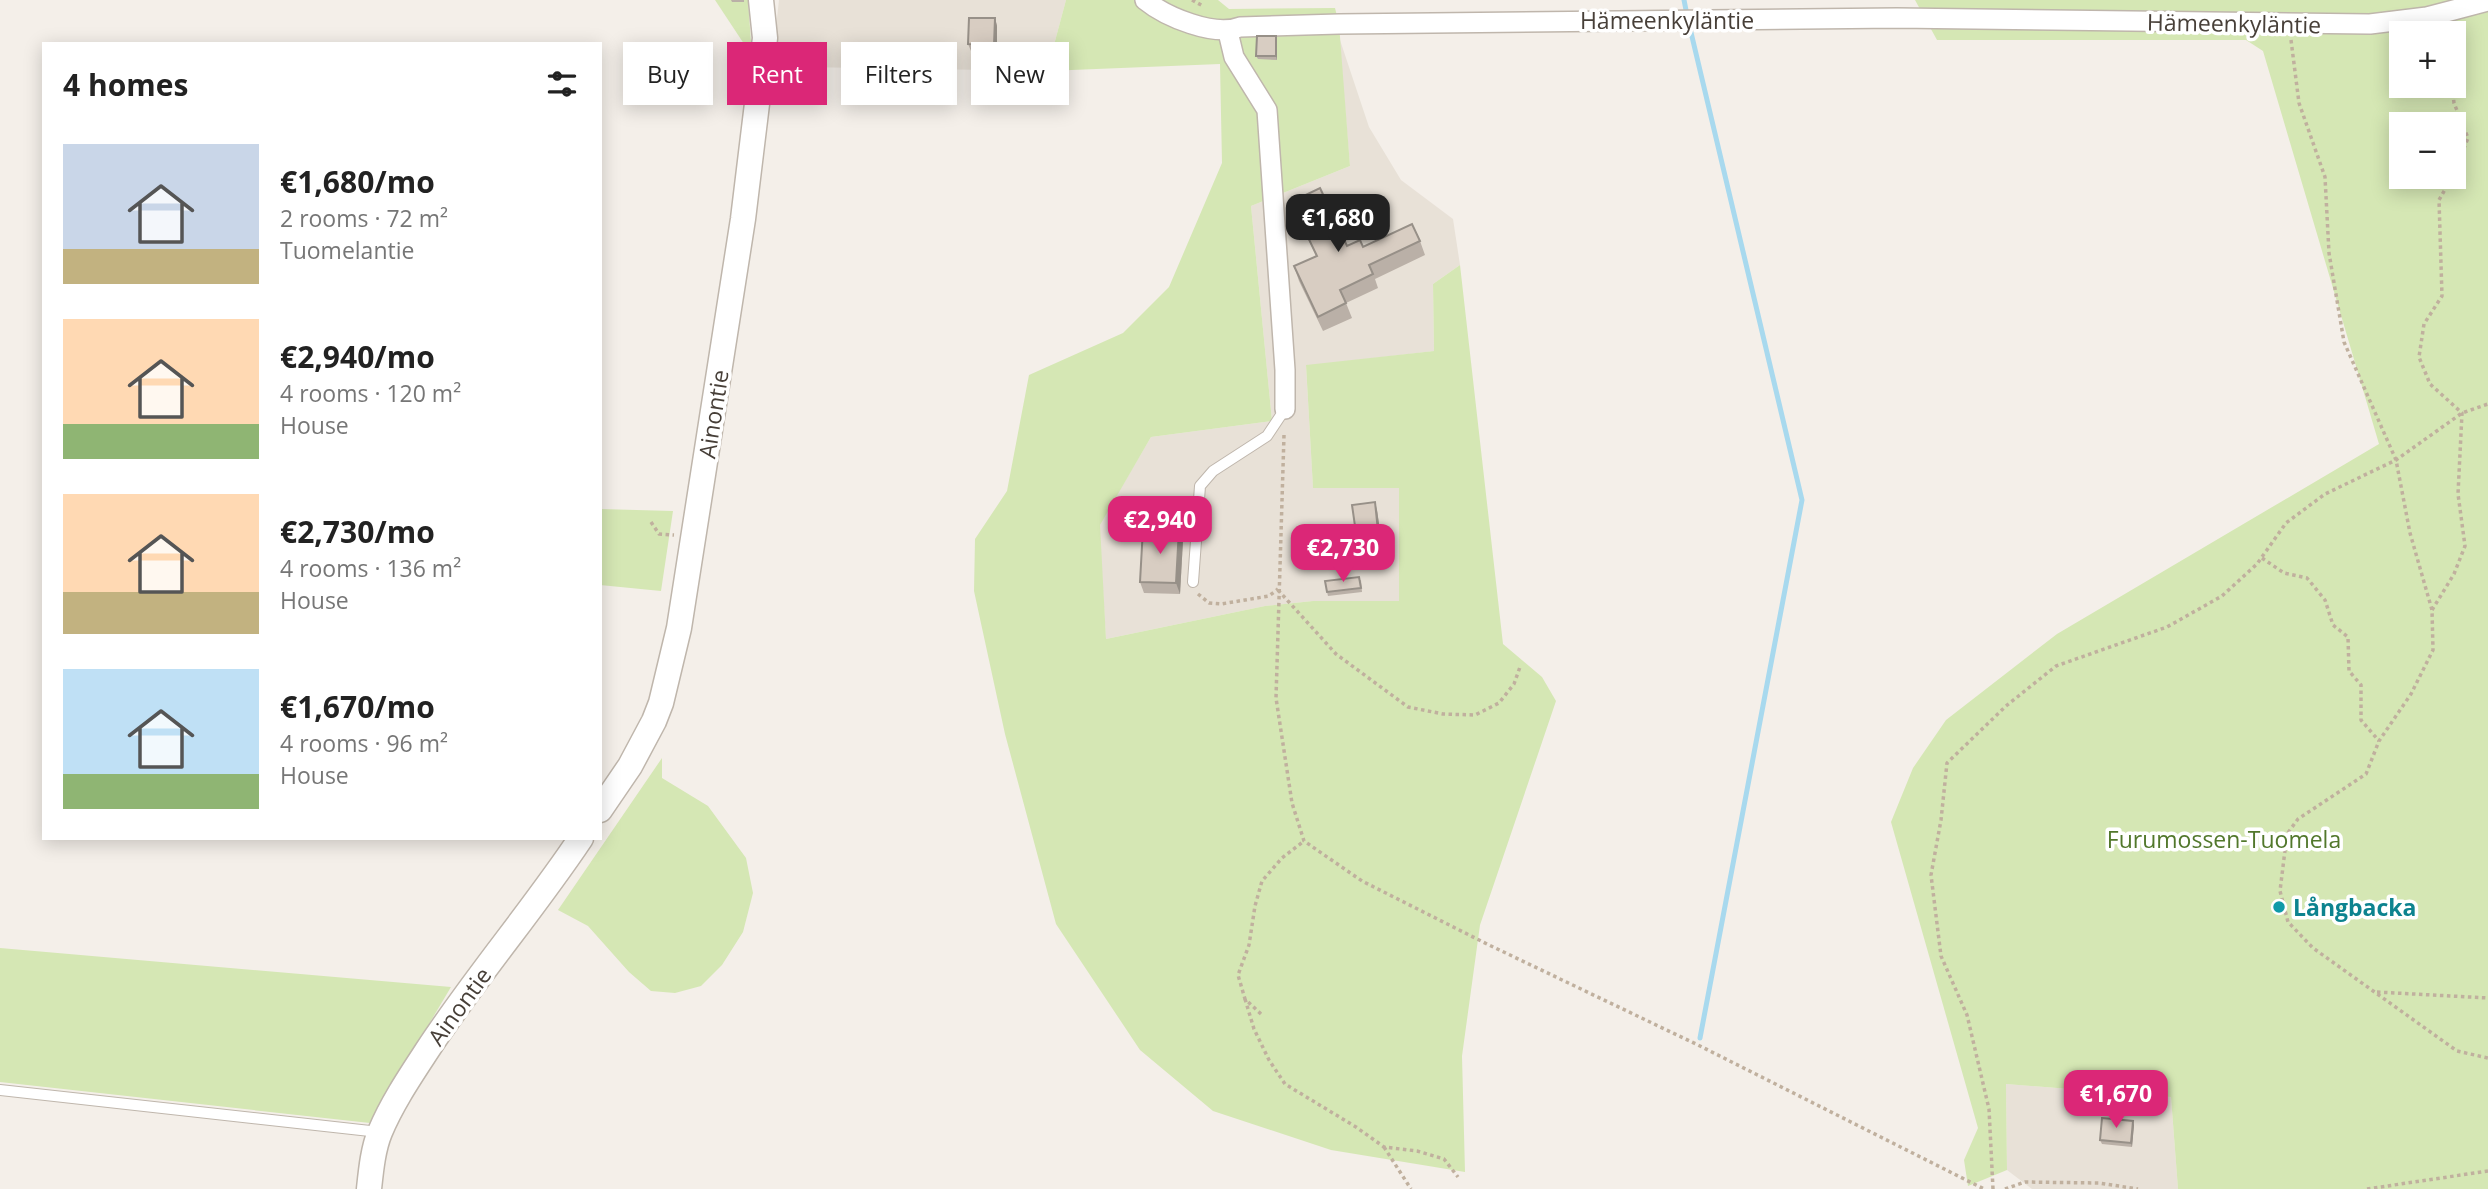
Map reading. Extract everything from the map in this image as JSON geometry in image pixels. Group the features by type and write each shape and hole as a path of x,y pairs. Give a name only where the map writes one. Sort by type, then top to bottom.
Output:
{"street":[{"name":"Ainontie","path":"602,807 646,738 661,703 679,628 743,219 765,38 761,0"},
{"name":"Hämeenkyläntie","path":"1145,0 1161,13 1228,32 1240,27 1339,24 1897,18 2370,24 2427,17 2488,1"},
{"path":"1228,32 1234,57 1267,110 1285,370 1285,409"},
{"name":"Ainontie","path":"369,1189 380,1132 409,1078 452,1013 580,840"}],"lane":[{"path":"1193,582 1200,486 1213,471 1266,436 1280,420 1285,409"},
{"path":"0,1090 380,1132"}],"path":[{"path":"2289,24 2300,103 2325,177 2329,253 2344,342 2396,460 2410,533 2432,610 2433,650 2412,694 2379,741 2366,774 2298,820 2287,834 2280,891 2288,922 2313,948 2457,1051 2488,1058"},
{"path":"2445,189 2439,200 2442,296 2424,324 2419,357 2430,384 2462,413"},
{"path":"1993,1189 1989,1110 1967,1015 1941,956 1931,875 1947,763 2006,706 2056,667 2167,627 2222,596 2262,558 2286,523 2325,494 2396,460 2462,413 2488,404"},
{"path":"1285,409 1276,698 1292,803 1304,841 1362,881 1698,1045 1984,1189"},
{"path":"2432,610 2454,574 2465,545 2458,494 2462,413"},
{"path":"651,522 659,534 693,537"},
{"path":"2262,558 2284,573 2307,578 2325,600 2333,625 2348,637 2349,671 2361,685 2361,720 2379,741"},
{"path":"1193,582 1197,593 1209,603 1221,604 1269,596 1278,590"},
{"path":"1278,590 1336,654 1408,707 1443,714 1475,715 1499,703 1514,684 1520,667"},
{"path":"1304,841 1282,859 1262,881 1255,906 1249,945 1238,975 1254,1029 1269,1060 1285,1084 1384,1147 1411,1189"},
{"path":"2375,992 2487,996"},
{"path":"1245,999 1261,1014"},
{"path":"1384,1147 1417,1151 1444,1159 1458,1177"},
{"path":"2367,1189 2488,1171"},
{"path":"2005,1189 2025,1182 2099,1183 2138,1189"}],"shaded area":[{"path":"779,0 1066,0 1055,42 971,42 971,70 957,70 957,42 841,42 841,68 827,67 827,42 774,42"},
{"path":"1339,37 1369,127 1401,180 1453,219 1460,265 1433,284 1434,351 1306,366 1313,487 1399,488 1399,601 1313,601 1265,606 1106,639 1099,525 1151,437 1272,421 1251,206 1350,166"},
{"path":"2006,1084 2171,1097 2178,1189 2032,1189 2007,1170"}],"green space":[{"path":"715,0 748,0 751,42 743,42"},
{"path":"1066,0 1218,0 1229,9 1335,8 1339,24 1350,166 1251,206 1272,421 1151,437 1100,525 1106,639 1265,606 1313,601 1399,601 1399,488 1313,488 1306,365 1434,351 1433,284 1460,265 1503,644 1542,677 1556,701 1480,925 1462,1056 1465,1172 1331,1150 1213,1111 1140,1050 1056,924 1005,734 974,591 975,539 1007,491 1029,375 1123,333 1169,287 1222,163 1220,64 1069,70 1069,42 1055,42"},
{"name":"Furumossen-Tuomela","path":"1915,0 2488,0 2488,1189 2178,1189 2171,1097 2006,1084 2007,1170 1968,1186 1964,1160 1978,1128 1891,822 1913,768 1946,720 2057,634 2379,444 2263,51 2246,40 1937,40"},
{"path":"602,509 673,511 661,591 602,585"},
{"path":"662,758 662,778 708,806 746,858 753,893 743,932 722,965 701,986 675,993 651,991 629,972 588,926 558,910"},
{"path":"0,948 451,987 370,1123 0,1082"}],"building":[{"path":"969,18 995,18 994,42 968,44"},
{"path":"1257,36 1276,36 1276,56 1256,56"},
{"path":"1320,188 1347,246 1360,240 1363,247 1412,224 1420,241 1369,265 1373,274 1340,290 1346,303 1318,317 1294,266 1317,256 1291,202"},
{"path":"1375,502 1378,531 1356,533 1352,505"},
{"path":"1143,528 1179,529 1176,583 1140,582"},
{"path":"1359,577 1361,588 1327,592 1325,581"},
{"path":"2102,1118 2133,1121 2131,1143 2100,1140"}],"waterway":[{"path":"1684,0 1687,15"},
{"path":"1689,24 1802,500 1700,1038"}],"place":[{"name":"Långbacka","path":"2279,907"}]}
